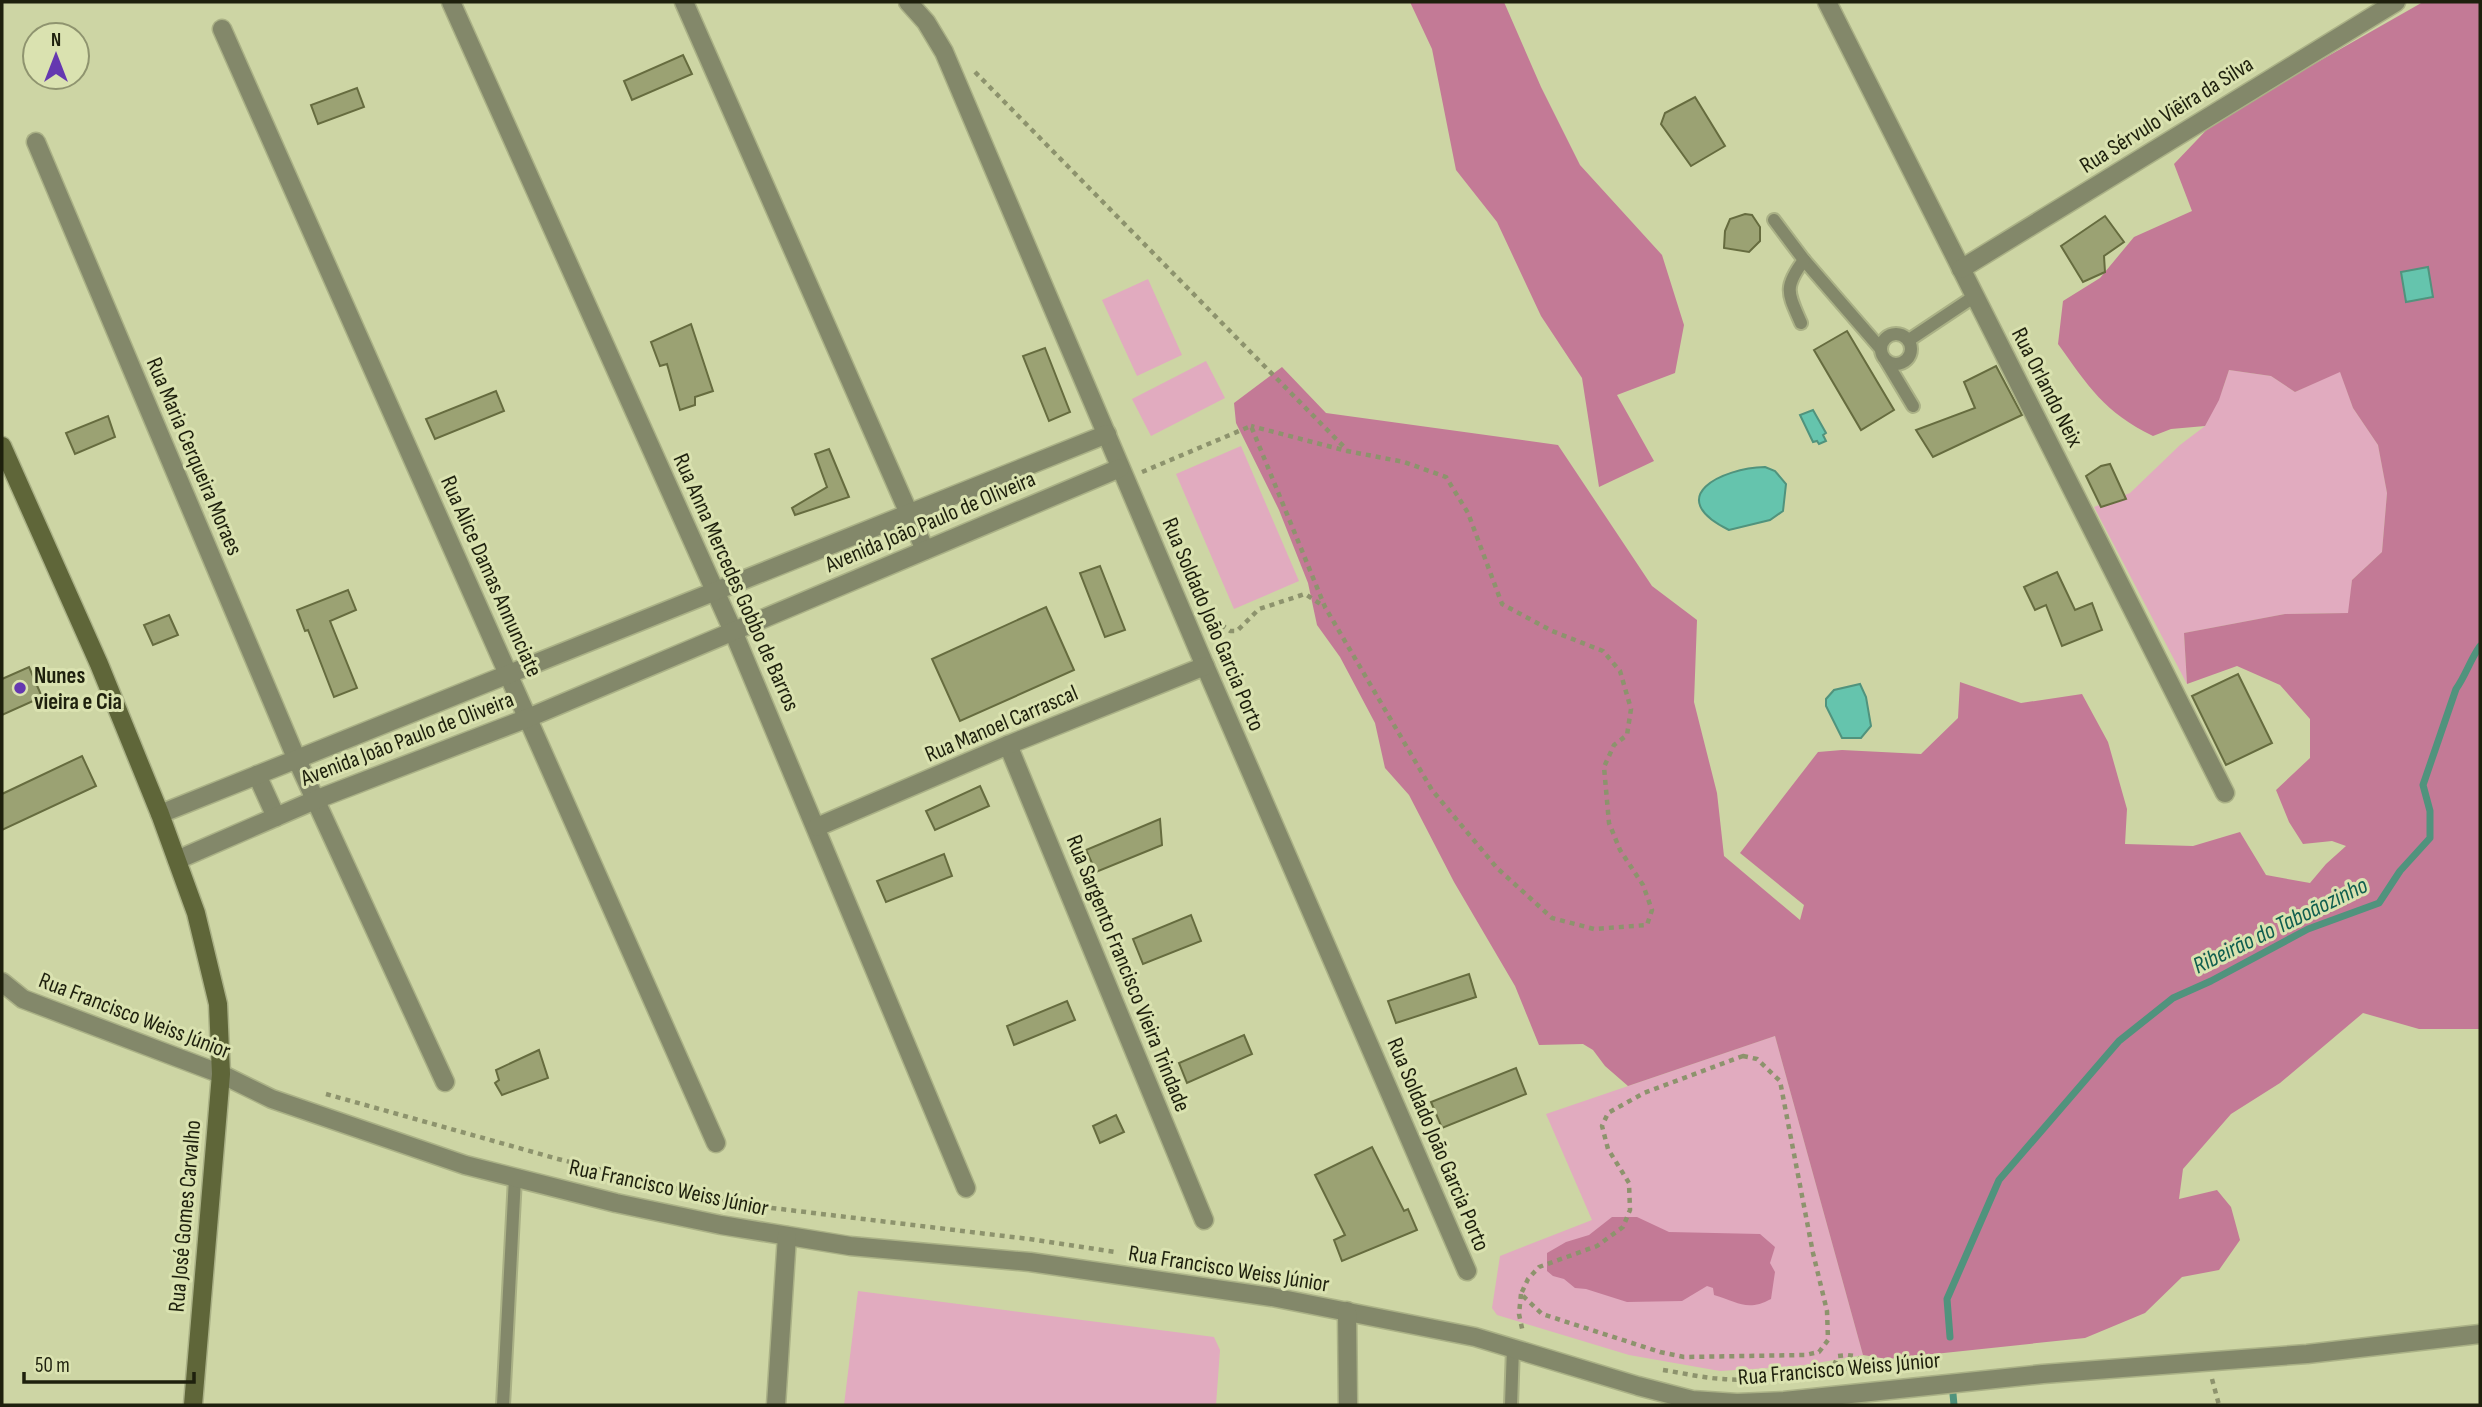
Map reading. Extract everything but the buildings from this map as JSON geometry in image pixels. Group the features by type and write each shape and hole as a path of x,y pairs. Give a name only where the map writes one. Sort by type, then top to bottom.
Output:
{"main road":[{"name":"Rua José Gomes Carvalho","path":"2,446 99,664 160,814 203,938 218,1003 220,1074 193,1405"}],"street":[{"name":"Rua Anna Mercedes Gobbo de Barros","path":"451,2 733,631 966,1188"},
{"path":"684,2 925,550"},
{"name":"Rua Soldado João Garcia Porto","path":"908,2 926,22 944,52 1205,666 1467,1271"},
{"name":"Rua Orlando Neix","path":"1827,2 2225,793"},
{"name":"Rua Sérvulo Viêira da Silva","path":"1961,269 2396,2"},
{"name":"Rua Alice Damas Annunciate","path":"222,29 716,1143"},
{"name":"Rua Maria Cerqueira Moraes","path":"36,142 296,760 313,794"},
{"name":"Avenida João Paulo de Oliveira","path":"160,814 1107,434"},
{"name":"Avenida João Paulo de Oliveira","path":"177,860 276,817 313,794 528,718 925,550 1123,473"},
{"name":"Rua Manoel Carrascal","path":"817,827 1008,745 1205,666"},
{"name":"Rua Sargento Francisco Vieira Trindade","path":"1008,745 1204,1220"},
{"path":"257,775 276,817"},
{"path":"313,794 445,1082"},
{"name":"Rua Francisco Weiss Júnior","path":"2,982 23,999 220,1074 272,1099 465,1165 515,1178 655,1212 787,1236 850,1245 1030,1262 1272,1297 1347,1311 1475,1337 1678,1396 1737,1403 1784,1401 2043,1374 2307,1354 2480,1334"},
{"path":"776,1405 787,1236"},
{"path":"1347,1311 1348,1405"}],"lane":[{"path":"1773,220 1884,355 1913,406"},
{"path":"1801,324 1788,293 1791,276 1804,260"},
{"path":"1909,340 1975,296"},
{"path":"1884,355 1884,340 1892,335 1901,335 1909,340"},
{"path":"1884,355 1895,364 1905,362 1911,355 1909,340"},
{"path":"503,1405 515,1178"},
{"path":"1511,1405 1519,1350"}],"path":[{"path":"965,62 1347,451"},
{"path":"1123,473 1251,426 1347,451 1404,462 1447,477 1468,513 1502,604 1552,631 1603,651 1619,671 1630,709 1627,735 1614,745 1604,767 1609,823 1619,849 1643,886 1652,910 1647,925 1594,929 1552,918 1497,868 1432,790 1325,607 1251,426"},
{"path":"1203,612 1230,631 1237,631 1259,609 1297,595 1305,594 1325,607"},
{"path":"1519,1350 1521,1294 1528,1279 1539,1267 1597,1246 1623,1227 1630,1210 1629,1183 1608,1149 1602,1126 1608,1113 1644,1093 1743,1056 1757,1059 1780,1081 1813,1253 1827,1311 1828,1340 1819,1352 1805,1355 1684,1357 1660,1352 1542,1314 1521,1294"}],"shaded area":[{"path":"1410,2 1504,2 1541,87 1580,165 1662,255 1684,325 1675,373 1617,395 1654,461 1599,487 1582,378 1541,316 1497,222 1456,170 1432,49"},
{"path":"2423,2 2480,2 2480,1029 2419,1029 2363,1013 2280,1083 2231,1114 2183,1169 2179,1199 2217,1190 2231,1207 2240,1240 2219,1270 2182,1277 2145,1313 2085,1338 1887,1359 1863,1355 1775,1036 1628,1086 1605,1066 1593,1050 1583,1044 1539,1045 1515,986 1454,882 1409,795 1385,768 1375,723 1340,657 1317,625 1308,583 1279,510 1236,423 1234,403 1282,367 1326,413 1558,445 1652,586 1697,620 1694,702 1717,793 1724,856 1800,920 1804,905 1740,853 1818,752 1842,750 1921,754 1958,718 1960,682 2021,703 2082,694 2108,742 2127,809 2125,844 2193,846 2240,832 2266,875 2310,883 2346,846 2332,841 2303,844 2289,822 2276,790 2310,758 2310,719 2280,685 2237,666 2187,684 2184,633 2285,614 2348,613 2352,580 2382,552 2387,493 2378,445 2353,408 2340,372 2295,392 2271,376 2229,370 2219,400 2205,426 2171,429 2153,436 2110,408 2089,386 2058,344 2063,301 2100,278 2134,237 2192,211 2174,164 2216,120"},
{"path":"1148,279 1182,355 1137,376 1102,300"},
{"path":"1206,361 1225,398 1151,436 1132,399"},
{"path":"2229,370 2271,376 2295,392 2340,371 2353,408 2378,445 2387,493 2382,552 2352,580 2349,613 2285,614 2184,633 2187,684 2094,507 2130,493 2180,445 2205,426"},
{"path":"1241,446 1299,581 1234,609 1176,474"},
{"path":"1775,1036 1863,1355 1799,1366 1720,1371 1629,1355 1497,1315 1492,1308 1500,1256 1592,1220 1546,1114"},
{"path":"1612,1217 1637,1217 1669,1232 1760,1234 1775,1247 1770,1263 1775,1272 1771,1299 1755,1305 1742,1304 1714,1295 1713,1288 1707,1286 1682,1301 1627,1302 1575,1288 1547,1271 1547,1253 1566,1242 1589,1235"},
{"path":"858,1291 1214,1337 1220,1350 1216,1405 844,1405"}],"water":[{"path":"2428,267 2433,297 2406,302 2401,272"},
{"path":"1813,410 1826,433 1823,435 1826,441 1819,444 1817,441 1813,442 1800,415"},
{"path":"1765,467 1775,471 1786,484 1783,511 1770,520 1729,530 1710,518 1700,506 1700,496 1706,486 1717,479 1748,469"},
{"path":"1860,684 1866,697 1871,726 1861,738 1842,738 1826,706 1826,699 1834,690"}],"waterway":[{"name":"Ribeirão do Taboãozinho","path":"1950,1337 1947,1299 1999,1180 2119,1041 2173,998 2211,981 2308,929 2379,903 2400,871 2430,838 2430,811 2423,785 2456,689 2480,646"},
{"path":"1953,1394 1954,1405"}],"place":[{"name":"Nunes vieira e Cia","path":"20,688"}]}
